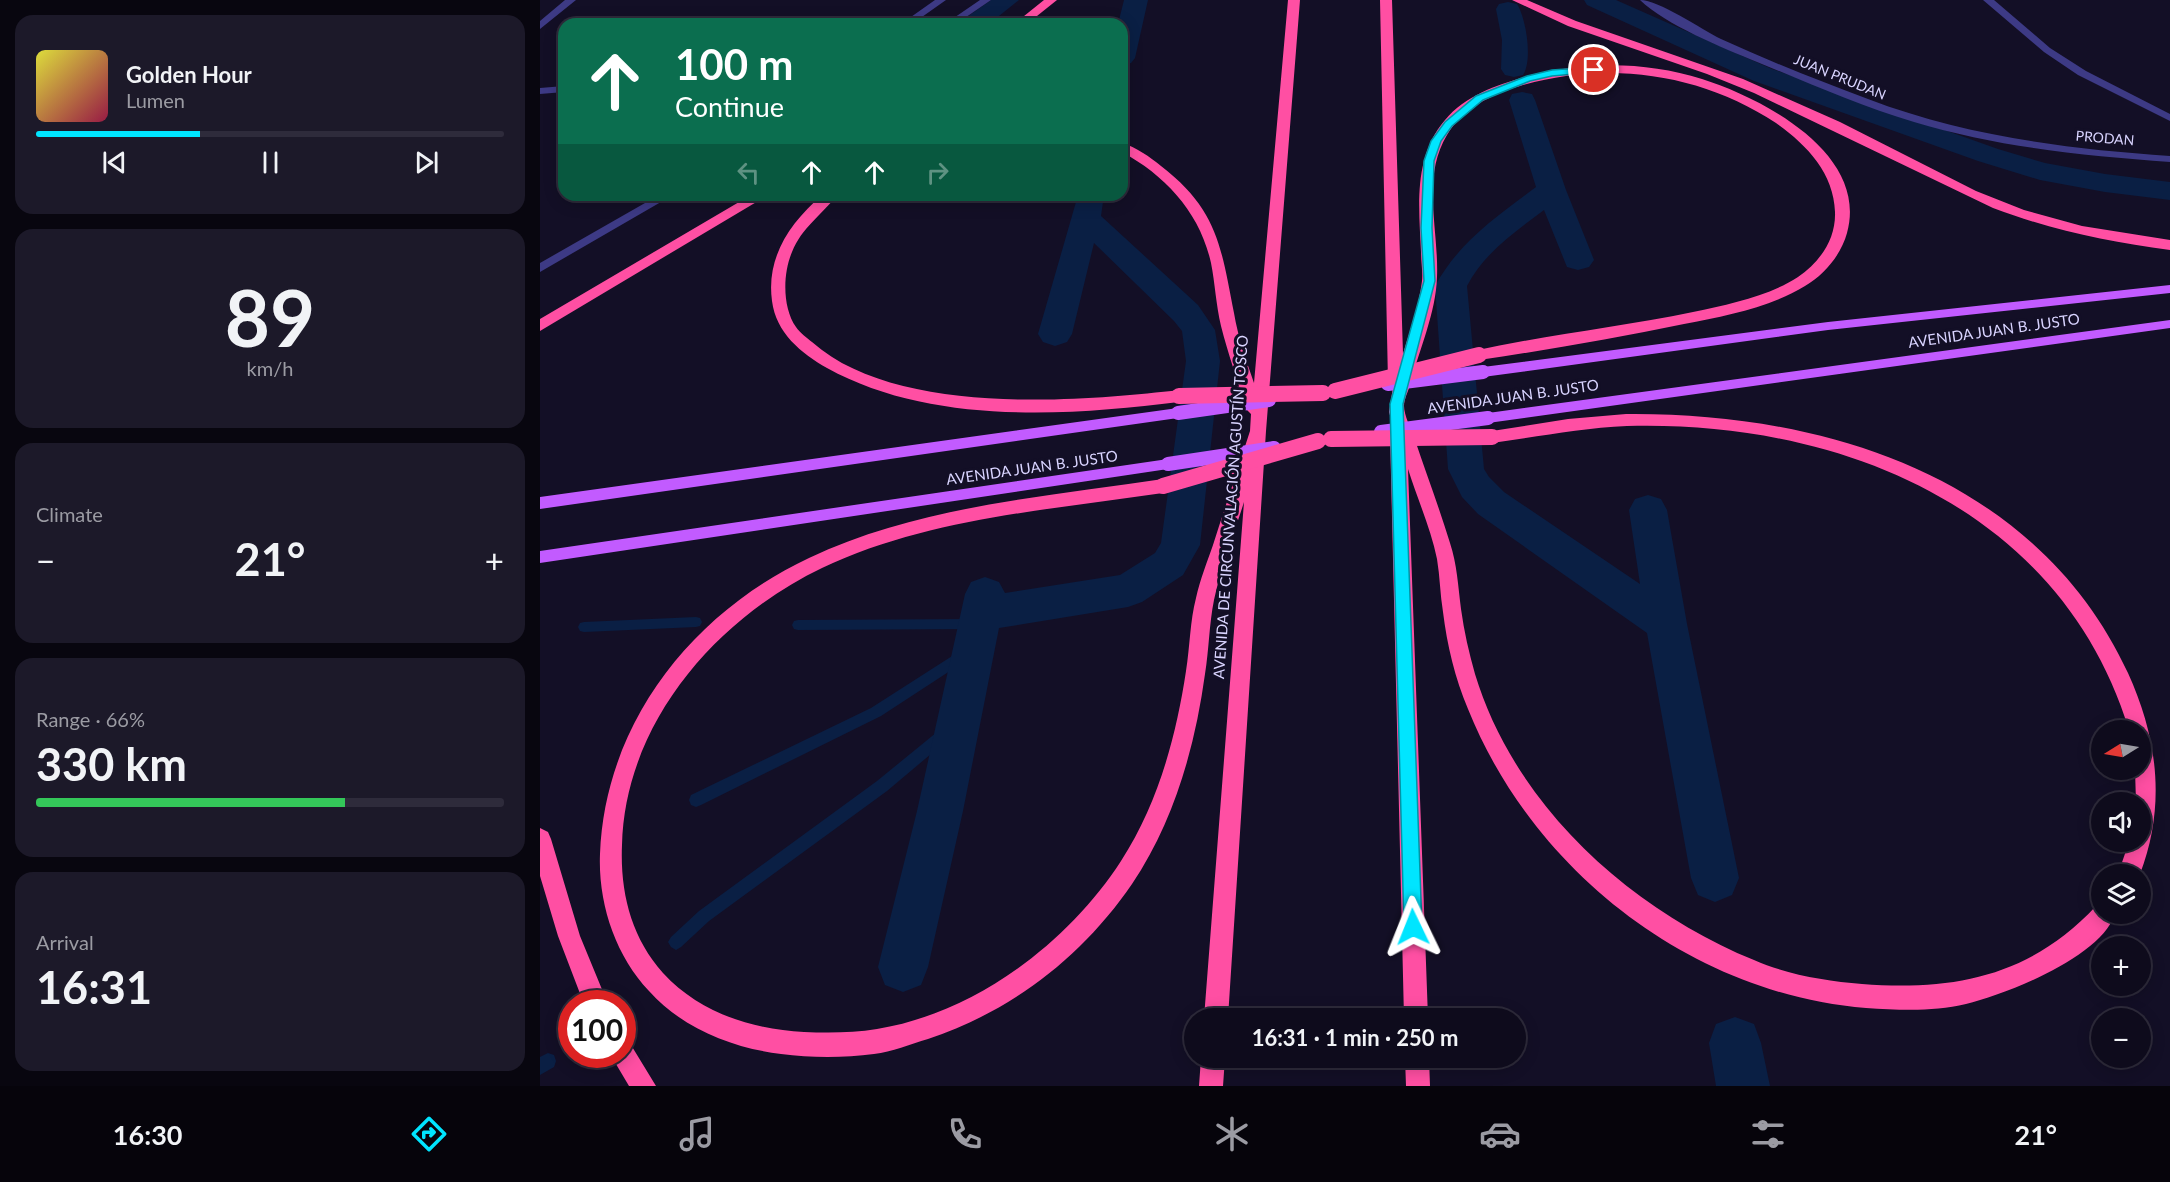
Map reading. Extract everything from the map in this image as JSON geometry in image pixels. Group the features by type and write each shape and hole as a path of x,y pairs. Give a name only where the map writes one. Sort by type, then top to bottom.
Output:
{"highway":[{"path":"1028,18 1051,0"},
{"name":"AVENIDA DE CIRCUNVALACIÓN AGUSTÍN TOSCO","path":"1217,1008 1258,428 1294,0"},
{"path":"1386,0 1416,1008"},
{"path":"1518,0 1560,20 1738,81 1847,131 1963,191 1999,206 2084,231 2170,244"},
{"path":"824,201 805,219 789,240 780,262 777,286 781,310 791,332 808,350 861,378 936,398 983,404 1179,405 1329,392 1479,354 1596,337 1659,325 1776,295 1803,281 1824,262 1838,241 1843,220 1841,197 1833,176 1820,155 1803,137 1783,122 1732,95 1698,82 1670,76 1608,69 1552,73 1501,88 1480,98 1448,124 1436,141 1429,161 1427,228 1429,281 1397,408 1446,559 1452,613 1464,665 1482,718 1506,766 1539,814 1577,858 1615,892 1663,926 1709,952 1758,975 1819,991 1885,998 1940,997 2002,982 2052,958 2096,924"},
{"path":"1128,151 1161,170 1180,190 1197,213 1213,243 1222,278 1226,313 1258,428 1205,599 1184,739 1171,783 1154,825 1128,870 1102,908 1069,943 1030,975 989,1000 938,1025 879,1041 822,1045 770,1041 724,1029 687,1009 658,985 636,957 622,927 611,888 609,849 611,813 621,775 636,737 676,673 701,645 752,600 783,580 815,563 861,545 915,528 958,519 1163,486 1324,440 1492,437 1605,422 1643,420 1696,422 1753,428 1817,439 1866,453 1914,472 1963,499 2004,530 2044,566 2080,609 2110,655 2132,704 2136,720"},
{"path":"540,326 751,201"},
{"path":"2133,864 2141,846 2148,802 2145,780"},
{"path":"540,839 569,936 590,990"},
{"path":"632,1068 644,1086"},
{"path":"1211,1086 1212,1068"},
{"path":"1417,1068 1418,1086"}],"main road":[{"name":"AVENIDA JUAN B. JUSTO","path":"1329,392 1828,326 2170,289"},
{"name":"AVENIDA JUAN B. JUSTO","path":"540,557 1324,440 2170,324"},
{"path":"540,503 1179,405"}],"street":[{"path":"540,26 571,0"},
{"path":"915,18 941,0"},
{"path":"959,18 986,0"},
{"name":"JUAN PRUDAN","path":"1645,0 1703,34 1752,57 1886,110 1984,137 2037,146"},
{"path":"1988,0 2047,50 2073,67 2170,118"},
{"path":"540,91 558,90"},
{"name":"PRODAN","path":"2037,146 2170,159"},
{"path":"540,268 657,201"}],"waterway":[{"path":"982,18 1007,0"},
{"path":"1128,33 1136,0"},
{"path":"1596,0 1763,75 1988,155 2040,171 2105,183 2170,191"},
{"path":"1508,9 1515,40 1514,69"},
{"path":"1522,100 1551,190"},
{"path":"1551,190 1578,260"},
{"path":"1551,190 1481,245 1469,258 1451,286 1466,469 1475,487 1491,503 1666,624"},
{"path":"1055,334 1090,201"},
{"path":"981,614 1128,590 1169,564 1180,545 1203,361 1198,330 1186,313 1086,218"},
{"path":"1648,510 1666,624"},
{"path":"903,967 940,811 985,594"},
{"path":"584,627 696,622"},
{"path":"798,625 979,624"},
{"path":"1666,624 1715,878"},
{"path":"696,800 876,712 974,648"},
{"path":"676,942 704,916 882,786 958,723"},
{"path":"1735,1043 1743,1086"},
{"path":"540,1067 548,1061"}],"route":[{"path":"1413,927 1397,404 1429,281 1427,228 1429,161 1436,141 1448,124 1480,98 1527,79 1552,73 1594,70"}]}
